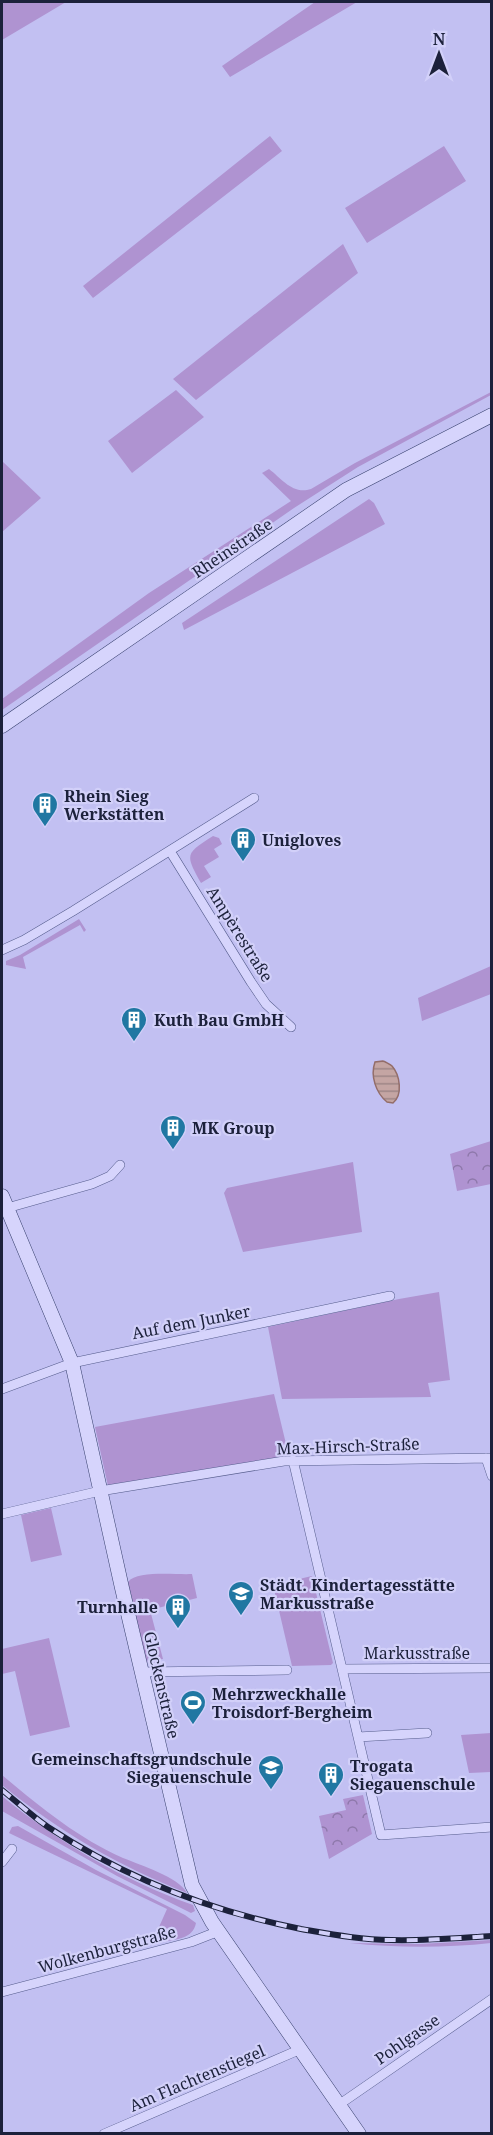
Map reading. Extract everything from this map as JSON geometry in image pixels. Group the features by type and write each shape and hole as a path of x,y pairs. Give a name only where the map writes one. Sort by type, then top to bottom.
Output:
{"street":[{"name":"Rheinstraße","path":"2,726 346,490 492,415"},
{"path":"2,950 24,940 254,798"},
{"name":"Ampèrestraße","path":"170,851 266,1004 291,1027"},
{"name":"Glockenstraße","path":"120,1165 110,1176 92,1184 4,1202 72,1363 192,1885 219,1930 359,2133"},
{"name":"Auf dem Junker","path":"2,1389 72,1363 390,1296"},
{"path":"489,1458 492,1476"},
{"name":"Max-Hirsch-Straße","path":"2,1514 100,1491 293,1460 489,1458"},
{"path":"293,1460 381,1835 492,1827"},
{"name":"Markusstraße","path":"342,1669 492,1668"},
{"path":"142,1672 287,1670"},
{"path":"358,1737 427,1732"},
{"path":"2,1862 12,1849"},
{"name":"Wolkenburgstraße","path":"2,1992 191,1942 219,1930"},
{"name":"Pohlgasse","path":"340,2104 492,1999"},
{"name":"Am Flachtenstiegel","path":"104,2133 301,2049"}],"green space":[{"path":"2,2 66,2 2,40"},
{"path":"315,2 357,2 230,77 222,66"},
{"path":"270,136 282,151 93,298 83,286"},
{"path":"444,146 466,181 367,243 345,208"},
{"path":"343,244 358,273 196,400 173,379"},
{"path":"176,390 204,417 132,473 108,441"},
{"path":"491,392 491,395 358,467 294,508 2,710 2,699 149,593 291,501 262,473 269,469 293,488 311,489 355,463"},
{"path":"2,461 41,498 2,532"},
{"path":"369,499 374,503 385,524 184,630 182,623"},
{"path":"213,836 219,838 222,844 214,849 219,857 204,866 211,877 201,883 192,866 190,855"},
{"path":"79,919 86,930 84,932 80,925 23,957 26,969 6,965 6,961"},
{"path":"491,966 491,994 422,1021 418,998"},
{"path":"491,1141 491,1184 457,1191 450,1154"},
{"path":"353,1162 362,1232 243,1252 224,1193 227,1188"},
{"path":"439,1292 450,1380 428,1383 431,1397 282,1399 268,1327"},
{"path":"274,1394 287,1448 280,1458 108,1486 95,1427"},
{"path":"51,1508 62,1555 31,1562 21,1515"},
{"path":"148,1574 192,1574 197,1598 150,1610 163,1659 156,1660 157,1664 154,1665 153,1657 148,1658 147,1663 128,1582 133,1578"},
{"path":"312,1576 333,1663 331,1665 292,1666 273,1585"},
{"path":"49,1638 70,1727 30,1736 15,1671 2,1674 2,1649"},
{"path":"491,1733 491,1772 469,1773 461,1735"},
{"path":"2,1775 45,1810 90,1841 168,1877 183,1887 187,1893 113,1859 46,1818 2,1785"},
{"path":"363,1795 372,1834 329,1859 319,1816 346,1810 343,1799"},
{"path":"2,1796 69,1845 117,1872 193,1905 195,1911 191,1913 117,1876 2,1811"},
{"path":"18,1826 96,1870 185,1915 196,1923 194,1928 188,1935 163,1942 159,1927 167,1909 9,1833 12,1827"},
{"path":"491,1940 491,1943 439,1947 350,1943 419,1944"}],"shaded area":[{"path":"383,1061 392,1066 398,1080 398,1095 393,1103 383,1098 374,1078 375,1062"}],"railway":[{"path":"2,1790 48,1827 107,1862 169,1890 234,1913 301,1929 368,1939 416,1940 492,1936"}],"place":[{"name":"Rhein Sieg Werkstätten","path":"45,828"},
{"name":"Unigloves","path":"243,863"},
{"name":"Kuth Bau GmbH","path":"134,1043"},
{"name":"MK Group","path":"173,1151"},
{"name":"Städt. Kindertagesstätte Markusstraße","path":"241,1617"},
{"name":"Turnhalle","path":"178,1630"},
{"name":"Mehrzweckhalle Troisdorf-Bergheim","path":"193,1726"},
{"name":"Gemeinschaftsgrundschule Siegauenschule","path":"271,1791"},
{"name":"Trogata Siegauenschule","path":"331,1798"}]}
